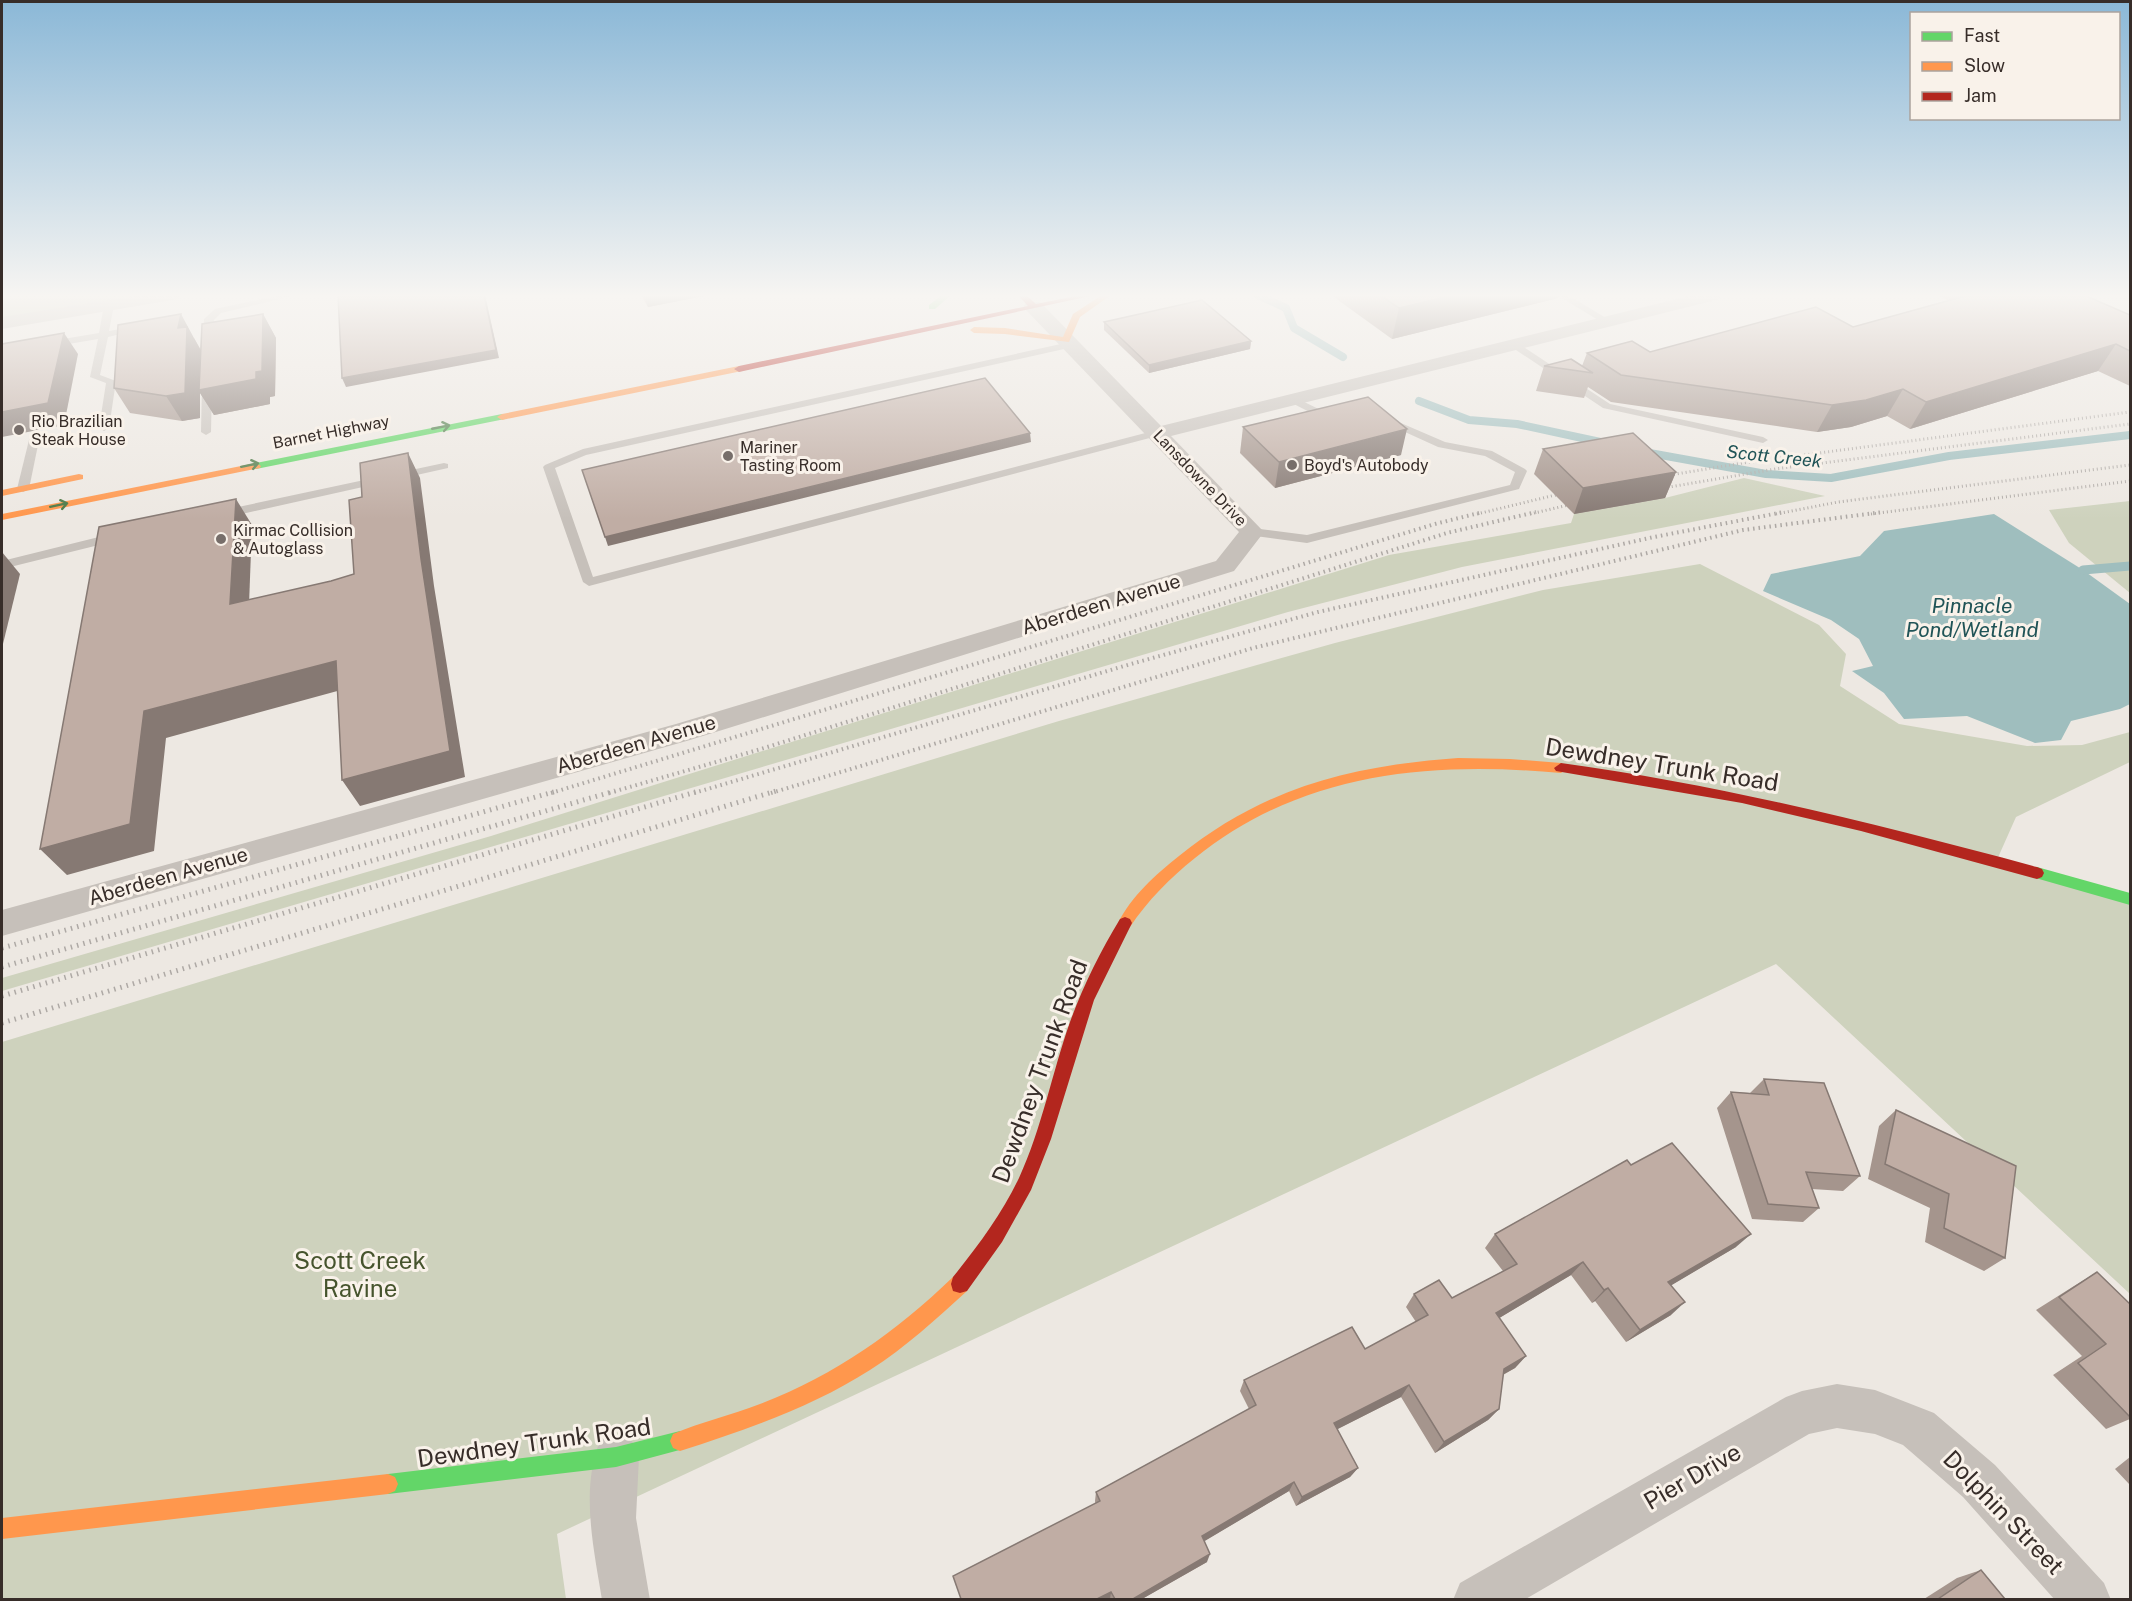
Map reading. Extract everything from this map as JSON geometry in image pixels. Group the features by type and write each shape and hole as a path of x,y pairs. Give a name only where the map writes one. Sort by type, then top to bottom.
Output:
{"main road":[{"name":"Barnet Highway","path":"2,517 734,370"},
{"path":"2,493 93,475"},
{"name":"Dewdney Trunk Road","path":"2,1529 616,1457 674,1444 731,1427 780,1410 812,1395 867,1362 904,1335 942,1302 994,1241 1011,1213 1040,1147 1096,972 1110,944 1135,906 1176,862 1224,827 1306,789 1368,773 1430,763 1509,764 1612,774 1737,796 1859,825 2130,899"}],"street":[{"name":"Lansdowne Drive","path":"1094,370 1252,532"},
{"path":"1157,433 1410,370"},
{"name":"Aberdeen Avenue","path":"2,923 680,733 1225,566 1252,532"},
{"name":"Pier Drive","path":"1477,1599 1802,1413 1837,1406 1875,1412 1918,1429"},
{"name":"Dolphin Street","path":"1918,1429 1979,1480 2087,1599"},
{"path":"616,1457 613,1518 626,1599"}],"lane":[{"path":"97,370 95,377 111,381 104,428"},
{"path":"949,370 583,452 549,467 588,582 1157,433"},
{"path":"1552,370 1607,406 1763,440"},
{"path":"206,432 207,376"},
{"path":"1292,399 1328,419 1339,418"},
{"path":"1252,532 1307,539 1515,487 1521,471 1488,453 1442,445 1388,420 1370,417"},
{"path":"23,489 34,440"},
{"path":"217,516 444,466"},
{"path":"2,565 47,552 124,535"}],"green space":[{"path":"1744,478 1825,496 1462,567 1288,612 2,991 2,978 491,836 1389,555 1571,523 1574,514 1665,498"},
{"path":"2130,501 2130,593 2069,543 2049,510"},
{"name":"Scott Creek Ravine","path":"1700,564 1819,625 1846,654 1840,686 1899,724 2027,746 2082,745 2130,732 2130,762 2016,817 1996,862 2130,904 2130,1294 1776,964 557,1534 566,1599 2,1600 2,1042 1059,721 1335,643 1543,590"}],"water":[{"name":"Pinnacle Pond/Wetland","path":"1994,514 2083,570 2130,604 2130,704 2120,709 2071,721 2061,740 2035,743 1967,716 1904,719 1884,693 1852,671 1873,666 1859,639 1831,620 1763,591 1771,574 1860,556 1884,531"}],"building":[{"path":"2,370 56,370 48,403 2,412"},
{"path":"115,370 186,370 185,393 166,396 114,388"},
{"path":"200,370 262,370 256,372 256,379 199,390"},
{"path":"342,370 388,370 342,378"},
{"path":"1570,370 1588,370 1593,373"},
{"path":"1613,370 2032,370 1926,402 1903,389 1866,400 1832,405 1621,375"},
{"path":"985,378 1030,433 605,537 582,470"},
{"path":"1368,397 1407,429 1279,462 1243,427"},
{"path":"1633,433 1676,472 1583,488 1543,449"},
{"path":"408,453 421,559 450,751 342,780 336,661 144,711 130,824 40,849 99,527 236,499 230,604 331,581 354,574 349,500 362,497 360,463"},
{"path":"1764,1079 1824,1083 1860,1176 1806,1172 1819,1208 1768,1204 1731,1092 1769,1095"},
{"path":"1896,1110 2016,1166 2005,1258 1944,1228 1949,1194 1885,1164"},
{"path":"1672,1143 1751,1234 1668,1282 1685,1302 1640,1330 1608,1288 1604,1290 1583,1262 1496,1313 1526,1356 1504,1369 1499,1409 1444,1442 1409,1385 1334,1423 1358,1468 1302,1497 1294,1482 1202,1536 1210,1554 1133,1599 1115,1599 1111,1592 1097,1599 961,1599 953,1576 1100,1501 1096,1492 1256,1405 1244,1380 1352,1327 1365,1349 1428,1315 1414,1294 1439,1280 1452,1298 1517,1264 1495,1234 1627,1160 1631,1165"},
{"path":"2097,1272 2130,1304 2130,1417 2078,1363 2106,1344 2059,1297"},
{"path":"1981,1570 2005,1599 1938,1599"}],"waterway":[{"name":"Scott Creek","path":"1419,401 1469,420 1517,424 1605,443"},
{"name":"Scott Creek","path":"1644,452 1766,474 1831,478 1949,456 2130,435"},
{"path":"2083,570 2130,566"}],"railway":[{"path":"1658,477 1743,463 2130,412"},
{"path":"1652,490 1775,469 2130,424"},
{"path":"1776,514 1838,502 2130,465"},
{"path":"1871,514 2130,481"},
{"path":"1477,514 1572,491"},
{"path":"1530,514 1581,502"},
{"path":"551,793 1435,524 1483,512"},
{"path":"609,793 761,749 1447,533 1536,512"},
{"path":"694,793 1131,664 1318,612 1654,537 1784,512"},
{"path":"771,793 1253,648 1743,530 1883,512"},
{"path":"2,948 557,791"},
{"path":"2,967 615,791"},
{"path":"2,996 699,791"},
{"path":"2,1023 776,791"}],"traffic: fast":[{"path":"256,466 502,417"},
{"path":"2037,873 2130,899"},
{"path":"388,1484 616,1457 680,1441"}],"traffic: slow":[{"path":"502,417 735,370"},
{"path":"2,517 256,466"},
{"path":"2,493 79,477"},
{"path":"1125,923 1160,880 1213,835 1258,809 1305,790 1355,776 1406,767 1458,763 1510,763 1561,768"},
{"path":"680,1441 760,1414 831,1382 864,1363 896,1340 960,1284"},
{"path":"2,1529 388,1484"}],"traffic: jam":[{"path":"1561,768 1622,776 1742,798 1861,826 2037,873"},
{"path":"960,1284 996,1236 1025,1184 1043,1139 1086,1000 1125,923"}],"place":[{"name":"Rio Brazilian Steak House","path":"19,430"},
{"name":"Mariner Tasting Room","path":"728,456"},
{"name":"Boyd's Autobody","path":"1292,465"},
{"name":"Kirmac Collision & Autoglass","path":"221,539"}]}
